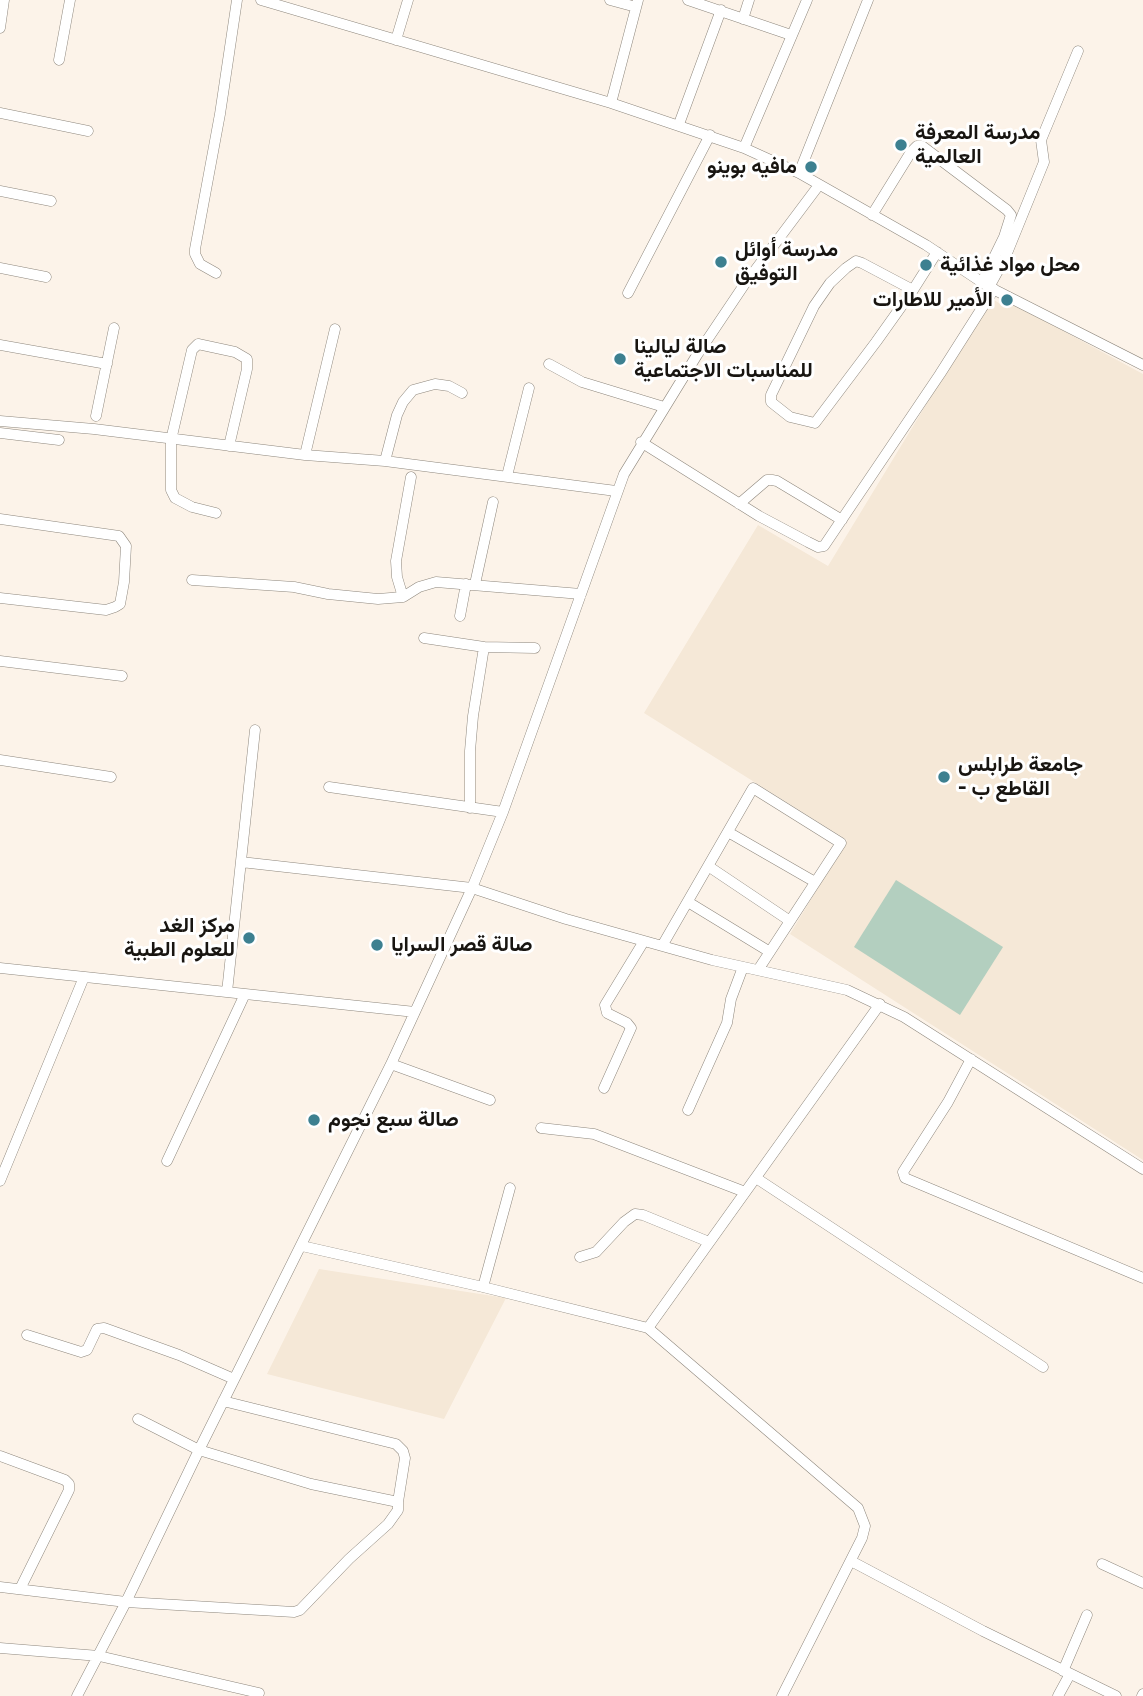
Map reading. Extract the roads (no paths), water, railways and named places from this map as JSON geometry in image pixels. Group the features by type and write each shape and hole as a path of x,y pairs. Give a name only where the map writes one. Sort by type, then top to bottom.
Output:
{"street":[{"path":"59,61 70,0"},
{"path":"216,273 200,264 195,249 220,114 237,0"},
{"path":"261,0 611,103 744,148 799,173 937,252 989,286 1143,365"},
{"path":"396,40 408,0"},
{"path":"610,0 637,4 611,103"},
{"path":"688,0 791,35"},
{"path":"743,19 749,0"},
{"path":"744,148 807,0"},
{"path":"799,173 868,0"},
{"path":"0,28 3,2"},
{"path":"679,124 721,10"},
{"path":"641,442 739,504 818,547 826,544 940,374 1005,258 1044,162 1041,140 1078,51"},
{"path":"0,113 88,131"},
{"path":"628,293 710,135"},
{"path":"872,215 911,152 917,146 922,146 1011,215 989,286"},
{"path":"77,1696 391,1064 472,888 503,812 616,491 641,442 744,285 819,185"},
{"path":"0,191 51,201"},
{"path":"912,290 856,261 846,268 830,283 814,306 771,394 771,402 790,417 816,423 912,290 937,252"},
{"path":"0,268 46,276"},
{"path":"96,416 114,328"},
{"path":"305,455 335,329"},
{"path":"216,513 192,507 175,498 171,491 171,440 195,345 202,344 241,354 247,359 229,446"},
{"path":"0,345 107,364"},
{"path":"549,364 582,382 664,407"},
{"path":"385,461 397,415 413,390 435,384 449,386 462,393"},
{"path":"507,476 529,388"},
{"path":"0,421 94,429 305,455 385,461 616,491"},
{"path":"0,433 60,440"},
{"path":"403,597 396,561 411,477"},
{"path":"739,504 767,480 772,480 842,520"},
{"path":"460,616 493,502"},
{"path":"0,519 119,536 126,545 124,582 120,604 115,607 106,610 0,598"},
{"path":"192,580 294,587 328,594 378,599 403,597 419,587 436,582 581,594"},
{"path":"424,638 484,647 535,648"},
{"path":"470,808 473,716 484,647"},
{"path":"0,660 122,676"},
{"path":"227,992 255,730"},
{"path":"0,760 111,777"},
{"path":"329,787 503,812"},
{"path":"662,946 753,788 841,843 758,970"},
{"path":"728,832 815,882"},
{"path":"241,862 472,888 662,946 847,990 880,1004 971,1059 1143,1169"},
{"path":"708,866 790,921"},
{"path":"688,902 770,952"},
{"path":"604,1088 631,1028 627,1023 607,1013 605,1008 644,941"},
{"path":"688,1110 727,1023 731,999 743,967"},
{"path":"0,968 415,1012"},
{"path":"0,1181 84,977"},
{"path":"167,1161 245,994"},
{"path":"648,1328 880,1004"},
{"path":"971,1059 948,1102 904,1172 905,1178 1143,1278"},
{"path":"391,1064 490,1100"},
{"path":"541,1128 594,1134 745,1192"},
{"path":"756,1178 1043,1367"},
{"path":"483,1287 510,1188"},
{"path":"580,1257 596,1252 624,1222 639,1214 709,1242"},
{"path":"302,1246 648,1328 858,1508 865,1526 851,1562 782,1696"},
{"path":"27,1335 81,1352 87,1350 97,1329 104,1328 179,1355 234,1379"},
{"path":"0,1587 126,1602 294,1612 300,1610 349,1559 388,1524 398,1510 405,1458 403,1451 396,1444 223,1401"},
{"path":"138,1419 199,1450 311,1484 398,1502"},
{"path":"0,1457 65,1480 69,1484 69,1490 20,1589"},
{"path":"851,1562 1116,1696"},
{"path":"1102,1564 1143,1583"},
{"path":"1058,1696 1087,1615"},
{"path":"0,1648 99,1656 259,1693"}],"place":[{"name":"مدرسة المعرفة العالمية","path":"901,145"},
{"name":"مافيه بوينو","path":"811,167"},
{"name":"مدرسة أوائل التوفيق","path":"721,262"},
{"name":"محل مواد غذائية","path":"926,265"},
{"name":"الأمير للاطارات","path":"1007,300"},
{"name":"صالة ليالينا للمناسبات الاجتماعية","path":"620,359"},
{"name":"جامعة طرابلس - القاطع ب","path":"944,777"},
{"name":"مركز الغد للعلوم الطبية","path":"249,938"},
{"name":"صالة قصر السرايا","path":"377,945"},
{"name":"صالة سبع نجوم","path":"314,1120"}]}
